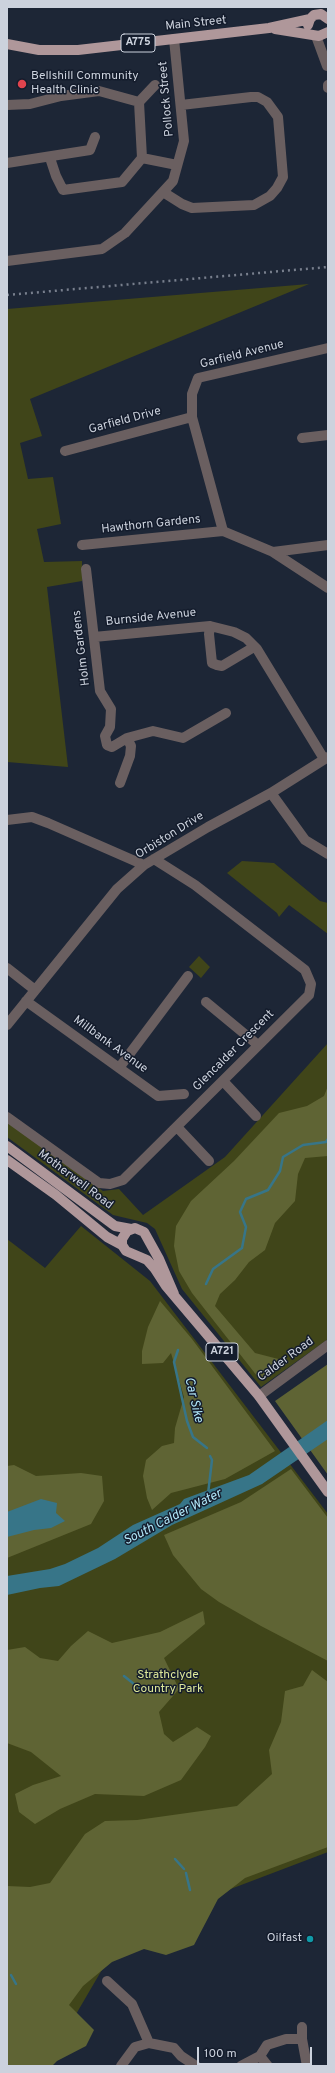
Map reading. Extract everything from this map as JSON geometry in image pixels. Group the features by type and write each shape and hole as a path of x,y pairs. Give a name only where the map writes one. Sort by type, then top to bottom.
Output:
{"main road":[{"name":"Main Street","path":"7,44 53,51 84,50 269,28 311,14 326,15"},
{"path":"311,14 308,29 314,35 327,33"},
{"name":"Main Street","path":"269,28 314,35"},
{"name":"Motherwell Road","path":"7,1146 115,1226 131,1229"},
{"name":"Motherwell Road","path":"7,1160 56,1195 107,1237 122,1245"},
{"path":"122,1245 124,1234 131,1229"},
{"name":"A721","path":"131,1229 140,1229 148,1241 159,1259 174,1294"},
{"path":"137,1256 142,1253 148,1241"},
{"name":"A721","path":"122,1245 126,1251 147,1260 166,1286 270,1410 328,1492"}],"street":[{"path":"314,35 326,62 327,33"},
{"name":"Pollock Street","path":"7,261 102,248 126,233 173,181 184,141 174,39"},
{"path":"50,158 56,176 63,190 122,182 142,158 139,102 155,85"},
{"path":"7,105 30,104 60,96 99,91 139,102"},
{"path":"163,192 185,206 192,208 250,205 258,204 270,196 277,188 283,177 278,117 267,102 251,97 181,105"},
{"path":"7,163 50,158 90,150 95,137"},
{"path":"142,158 178,166"},
{"name":"Garfield Avenue","path":"223,531 192,417 192,394 198,378 328,348"},
{"name":"Garfield Drive","path":"65,451 192,417"},
{"path":"302,438 328,435"},
{"path":"223,531 273,552 328,588"},
{"name":"Hawthorn Gardens","path":"82,545 223,531"},
{"path":"273,552 328,545"},
{"name":"Holm Gardens","path":"86,569 100,691 111,709 110,727 105,736 107,746 112,747 127,738 153,731 183,738 226,713"},
{"name":"Burnside Avenue","path":"94,637 210,626 230,629 246,638 257,650 326,758"},
{"name":"Burnside Avenue","path":"210,626 209,634 212,662 217,665 222,666 254,647"},
{"path":"120,783 130,756 131,746 127,738"},
{"name":"Orbiston Drive","path":"7,1025 116,889 144,865 271,793 326,758"},
{"path":"271,793 304,840 328,854"},
{"path":"7,820 32,817 48,822 144,865"},
{"name":"Glencalder Crescent","path":"7,1117 98,1182 110,1184 123,1180 309,995 311,984 305,970 195,886 154,859"},
{"path":"7,968 35,990"},
{"path":"119,1068 188,976"},
{"name":"Millbank Avenue","path":"26,1001 158,1096 184,1094"},
{"path":"206,1002 258,1045"},
{"path":"222,1081 256,1116"},
{"path":"177,1127 210,1161"},
{"name":"Calder Road","path":"259,1396 328,1345"},
{"path":"107,1981 132,2004 149,2043"},
{"path":"302,2028 302,2039 307,2066"},
{"path":"241,2066 260,2056 267,2045 286,2039 302,2039"},
{"path":"121,2066 135,2047 149,2043 174,2048 196,2066"},
{"path":"177,2066 182,2056"},
{"path":"260,2056 268,2066"}],"green space":[{"path":"309,284 30,399 42,436 20,443 28,479 53,477 61,524 37,529 44,562 82,561 82,581 47,587 68,767 7,762 7,309"},
{"path":"242,861 274,863 320,901 328,903 328,934 289,905 279,917 277,913 227,873"},
{"path":"199,956 210,967 201,978 189,967"},
{"path":"328,1043 328,1339 261,1387 182,1289 155,1229 147,1223 113,1215 7,1137 7,1121 103,1191 119,1189 143,1215 225,1157"},
{"path":"328,1086 328,1156 305,1158 298,1174 295,1201 275,1223 265,1250 249,1262 235,1280 220,1294 215,1306 255,1353 290,1362 261,1381 192,1293 179,1271 174,1246 176,1226 191,1201 234,1161 279,1113 307,1106 324,1096"},
{"name":"Strathclyde Country Park","path":"81,1226 150,1281 328,1514 328,1852 228,1890 110,1956 51,2057 7,2066 7,1239 45,1268"},
{"path":"160,1301 192,1339 275,1451 225,1479 171,1493 152,1510 147,1498 143,1476 146,1460 162,1446 174,1443 175,1428 184,1397 171,1353 163,1363 142,1364 142,1351 148,1327"},
{"path":"328,1364 328,1475 275,1401"},
{"path":"14,1465 36,1476 81,1473 102,1476 104,1501 91,1524 7,1558 7,1466"},
{"path":"291,1469 328,1518 328,1661 261,1626 219,1602 201,1589 173,1555 164,1535 241,1502"},
{"path":"203,1611 205,1624 164,1658 179,1689 159,1712 164,1734 173,1742 197,1727 211,1736 205,1747 181,1780 144,1796 95,1794 60,1809 35,1824 19,1812 15,1794 33,1785 61,1776 31,1752 7,1743 7,1650 25,1647 40,1658 58,1661 71,1646 88,1631 112,1643 160,1632"},
{"path":"312,1670 328,1682 328,1847 245,1878 218,1899 194,1945 166,1955 144,1949 112,1962 83,1986 69,2005 94,2030 86,2046 57,2061 52,2066 7,2066 7,1886 30,1887 50,1883 85,1834 105,1821 137,1820 237,1806 272,1774 269,1750 281,1722 285,1691 303,1686"}],"water":[{"name":"South Calder Water","path":"328,1420 328,1439 262,1484 172,1525 115,1559 59,1586 40,1588 7,1595 7,1576 50,1569 65,1564 98,1548 133,1525 180,1504 184,1499 249,1475"},
{"path":"41,1499 57,1503 56,1513 65,1521 51,1528 34,1530 7,1537 7,1512"}],"waterway":[{"name":"Car Sike","path":"206,1284 213,1269 242,1248 246,1227 240,1212 246,1199 268,1190 280,1171 283,1157 303,1145 326,1142 328,1139"},
{"name":"Car Sike","path":"178,1350 174,1362 187,1421 193,1437 207,1448"},
{"name":"Car Sike","path":"208,1494 212,1460 210,1456"},
{"path":"124,1676 134,1684"},
{"path":"139,1687 145,1692"},
{"path":"175,1859 184,1869"},
{"path":"186,1873 190,1890"},
{"path":"11,1975 16,1984"}],"railway":[{"path":"7,295 328,267"}],"place":[{"name":"Bellshill Community Health Clinic","path":"22,84"},
{"name":"Oilfast","path":"310,1939"}]}
